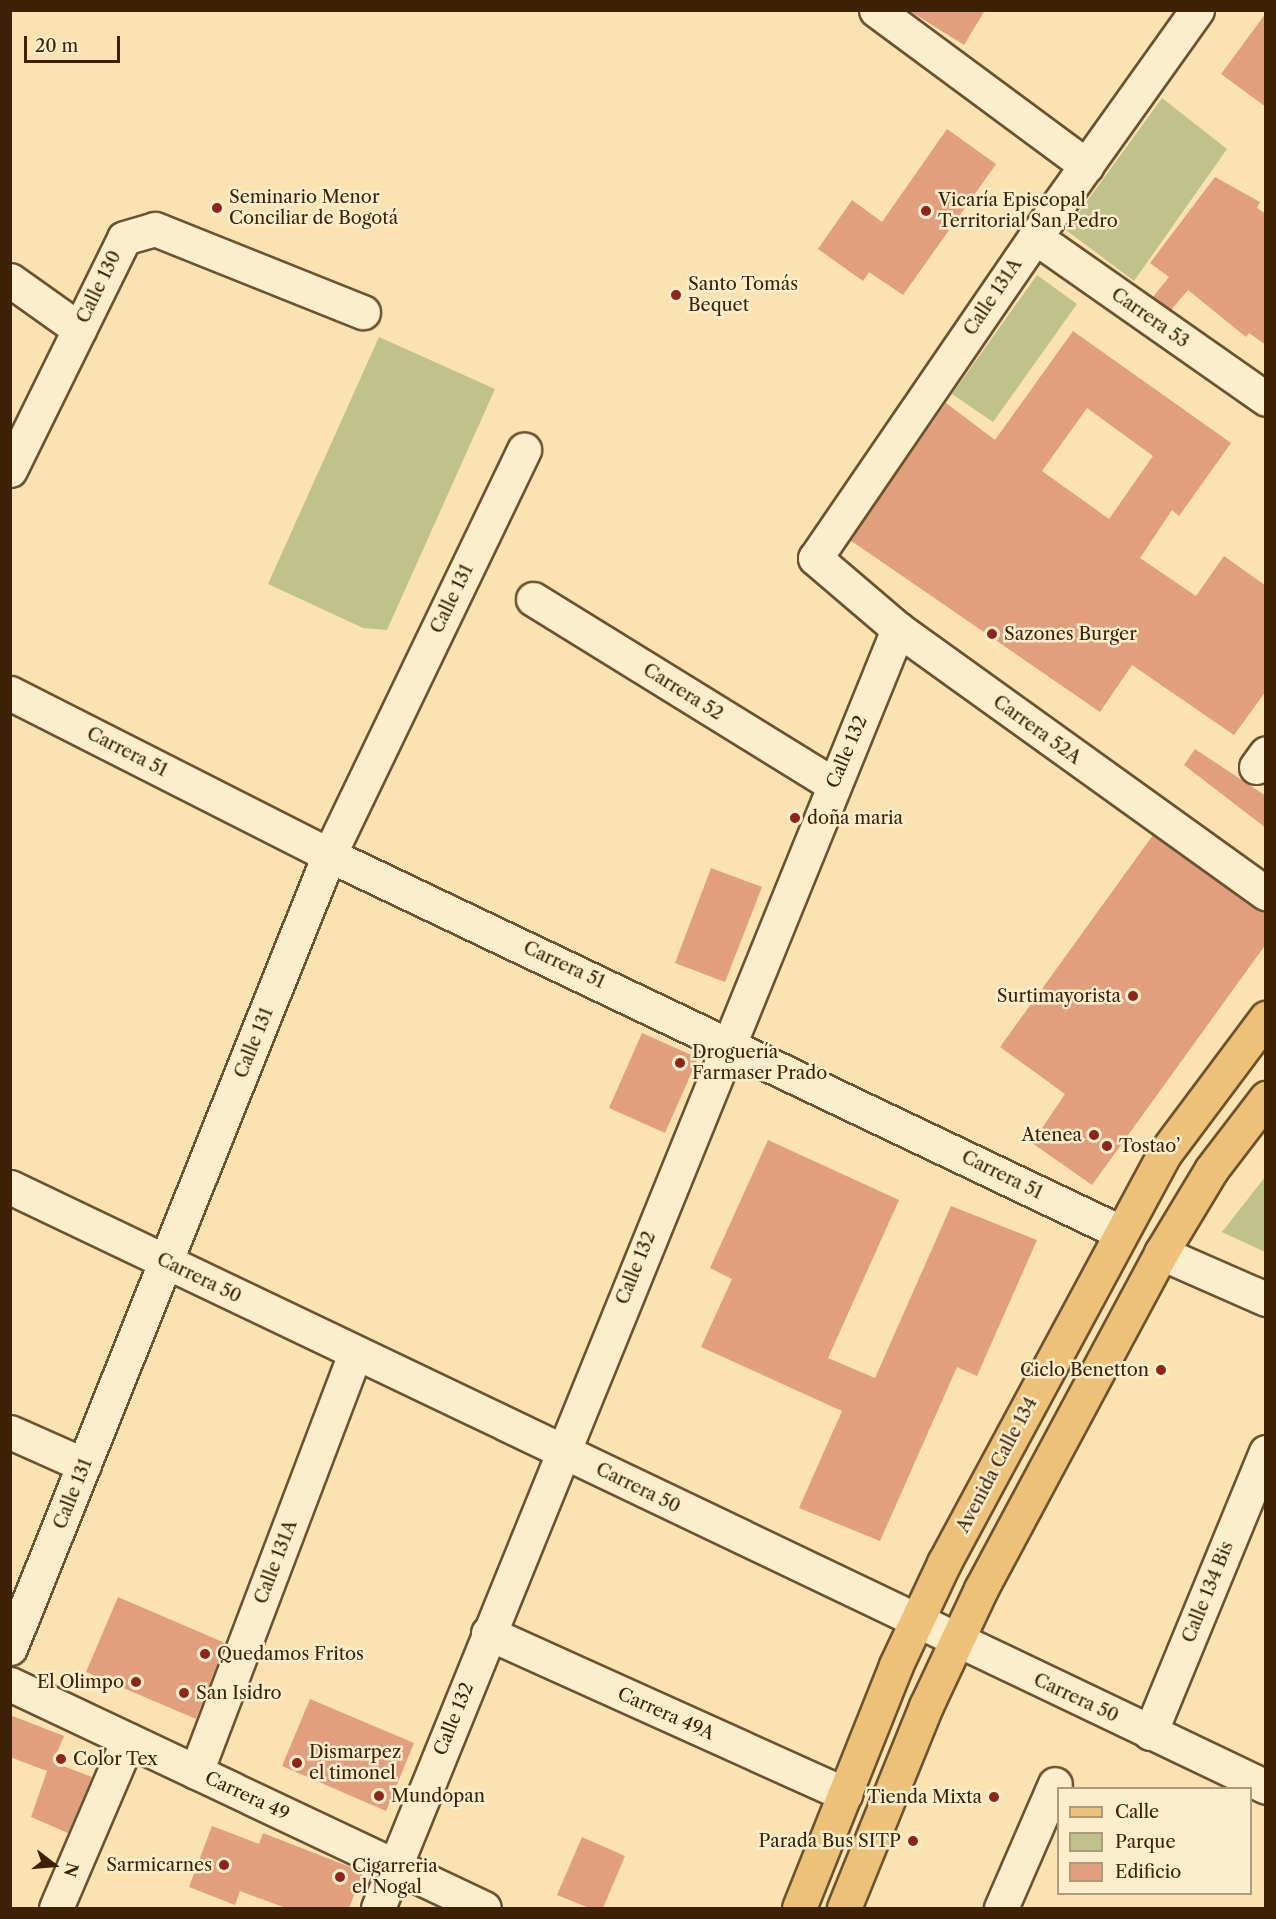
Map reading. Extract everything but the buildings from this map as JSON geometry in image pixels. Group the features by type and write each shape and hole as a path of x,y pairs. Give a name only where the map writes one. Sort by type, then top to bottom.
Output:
{"main road":[{"name":"Avenida Calle 134","path":"799,1908 916,1621 1120,1232 1187,1118 1266,1018"},
{"path":"843,1908 955,1641 1161,1253 1211,1170 1266,1098"}],"street":[{"path":"876,10 1087,166"},
{"name":"Calle 131A","path":"815,558 1035,237 1197,10"},
{"name":"Calle 130","path":"10,470 124,238 155,229 363,312"},
{"name":"Carrera 53","path":"1035,237 1266,399"},
{"path":"10,280 79,329"},
{"name":"Calle 131","path":"10,1648 329,855 524,449"},
{"name":"Carrera 52A","path":"815,558 898,630 1266,893"},
{"name":"Carrera 52","path":"533,598 833,784"},
{"name":"Calle 132","path":"378,1908 561,1452 898,630"},
{"name":"Carrera 51","path":"10,693 329,855 728,1042 1120,1232"},
{"name":"Carrera 50","path":"10,1188 955,1641 1266,1787"},
{"path":"1161,1253 1266,1299"},
{"name":"Calle 131A","path":"196,1772 355,1353"},
{"path":"10,1432 84,1465"},
{"name":"Calle 134 Bis","path":"1150,1733 1266,1452"},
{"name":"Carrera 49A","path":"488,1633 845,1794"},
{"name":"Carrera 49","path":"10,1684 484,1908"},
{"path":"56,1908 129,1740"},
{"path":"1001,1908 1055,1785"}],"green space":[{"path":"1162,98 1227,149 1134,281 1066,230"},
{"path":"1037,275 1077,304 993,422 952,394"},
{"path":"379,337 495,389 387,630 363,628 268,584"},
{"path":"1265,1177 1265,1252 1222,1232"}],"place":[{"name":"Seminario Menor Conciliar de Bogotá","path":"217,208"},
{"name":"Vicaría Episcopal Territorial San Pedro","path":"926,211"},
{"name":"Santo Tomás Bequet","path":"676,295"},
{"name":"Sazones Burger","path":"992,634"},
{"name":"doña maria","path":"795,818"},
{"name":"Surtimayorista","path":"1133,996"},
{"name":"Droguería Farmaser Prado","path":"680,1063"},
{"name":"Atenea","path":"1094,1135"},
{"name":"Tostao’","path":"1107,1146"},
{"name":"Ciclo Benetton","path":"1161,1370"},
{"name":"Quedamos Fritos","path":"205,1654"},
{"name":"El Olimpo","path":"136,1682"},
{"name":"San Isidro","path":"184,1693"},
{"name":"Color Tex","path":"61,1759"},
{"name":"Dismarpez el timonel","path":"297,1763"},
{"name":"Mundopan","path":"379,1796"},
{"name":"Tienda Mixta","path":"994,1797"},
{"name":"Parada Bus SITP","path":"913,1841"},
{"name":"Sarmicarnes","path":"224,1865"},
{"name":"Cigarreria el Nogal","path":"340,1877"}]}
